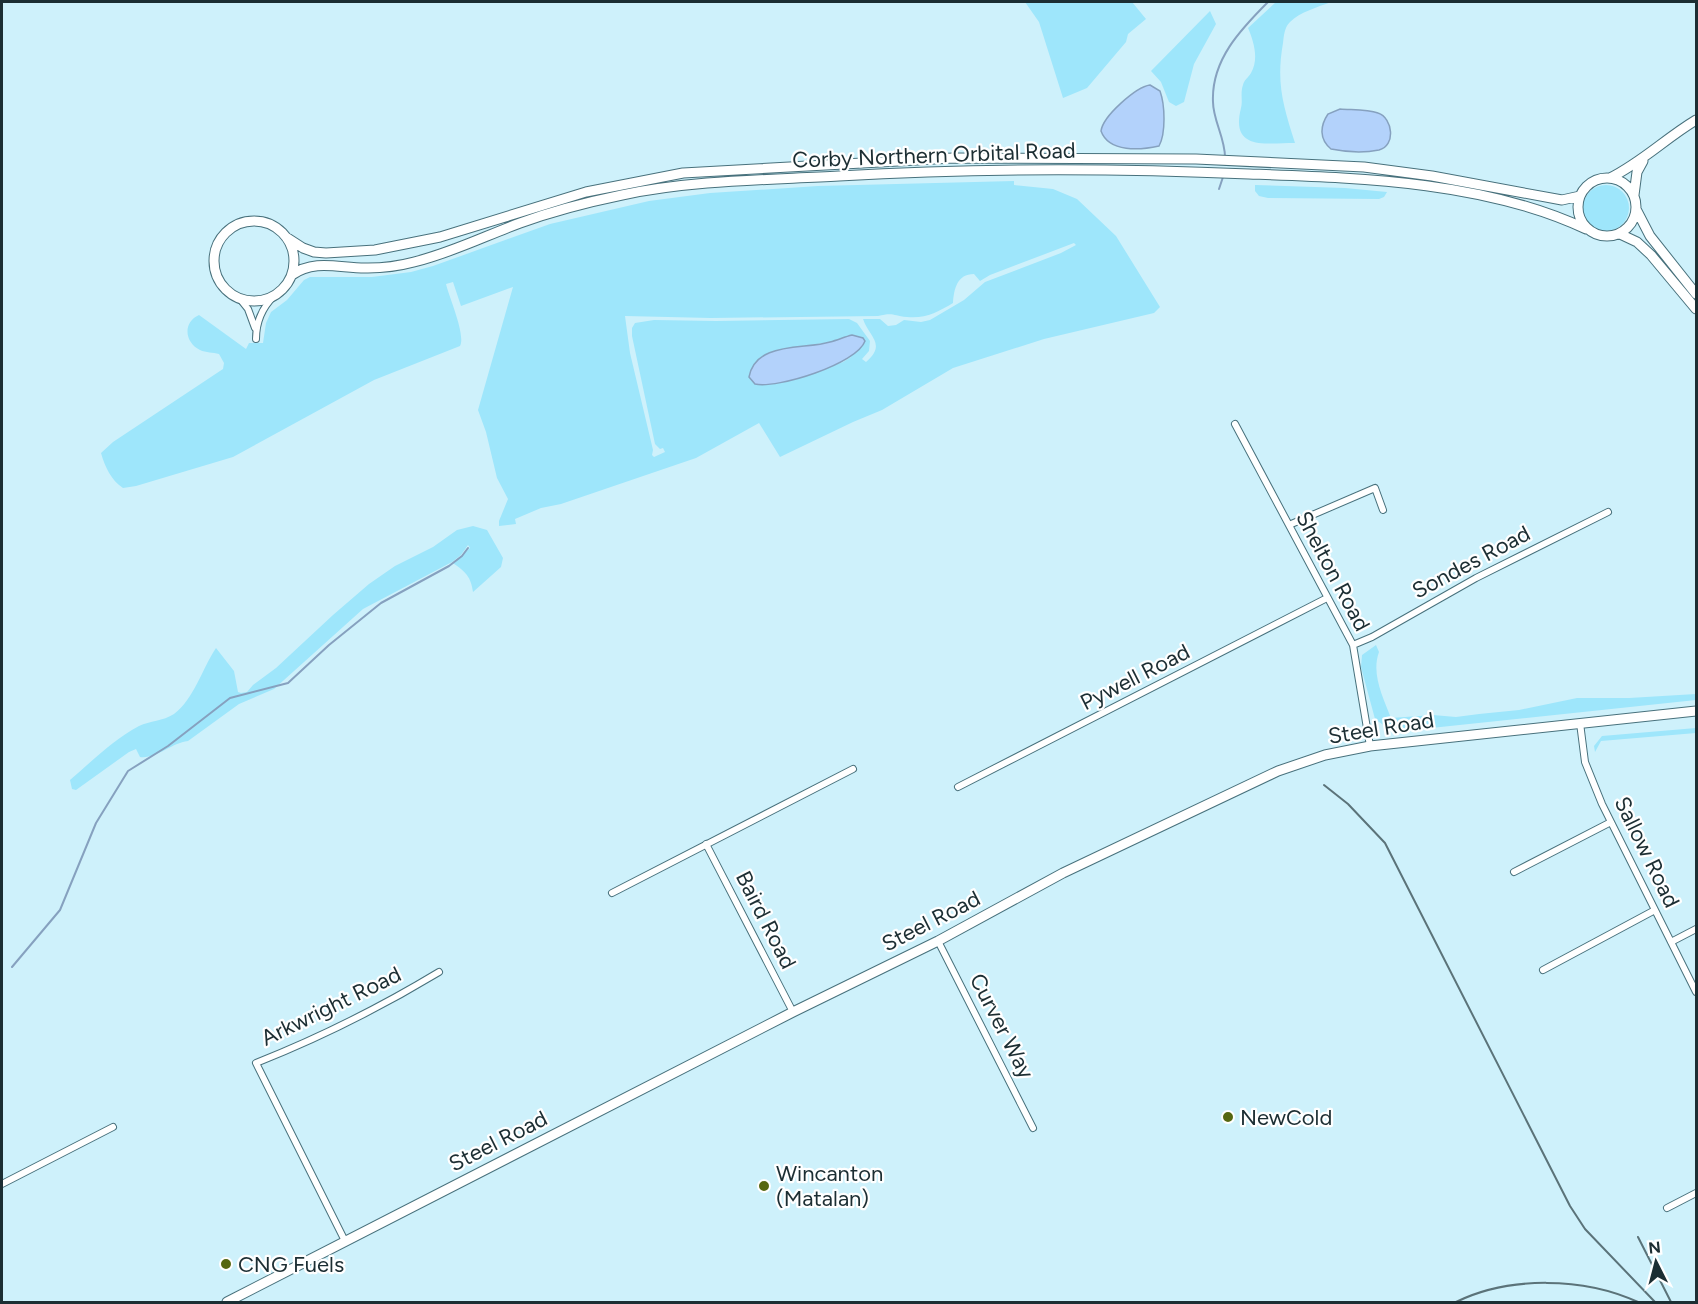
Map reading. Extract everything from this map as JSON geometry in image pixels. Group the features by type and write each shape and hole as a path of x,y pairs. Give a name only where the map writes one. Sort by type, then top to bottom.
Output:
{"street":[{"path":"1636,209 1634,219 1628,228 1620,234 1602,236 1586,229 1578,213 1580,196 1587,186 1594,181 1610,178 1644,159 1696,120"},
{"name":"Corby Northern Orbital Road","path":"286,237 303,248 326,253 375,249 441,237 586,192 683,173 953,158 1196,159 1364,167 1432,176 1562,201 1580,196"},
{"path":"1644,159 1637,172 1634,195 1636,209 1650,236 1696,294"},
{"name":"Corby Northern Orbital Road","path":"292,275 309,266 369,268 414,262 521,223 624,194 693,184 916,172 1067,169 1196,171 1365,178 1503,200 1557,216 1586,229"},
{"path":"1610,178 1625,184 1634,195"},
{"path":"256,339 256,331 263,310 288,284 292,275 294,262 292,249 286,237 271,225 252,221 231,229 216,248 214,261 221,284 229,293 251,301 274,296"},
{"path":"1620,234 1637,242 1651,255 1696,309"},
{"path":"240,298 248,309 256,331"},
{"name":"Shelton Road","path":"1235,424 1353,645 1370,746"},
{"path":"1289,525 1375,488 1383,510"},
{"name":"Sondes Road","path":"1353,645 1372,637 1476,578 1608,512"},
{"name":"Pywell Road","path":"958,787 1328,598"},
{"name":"Steel Road","path":"227,1302 793,1012 938,941 1063,873 1278,771 1325,755 1370,746 1696,711"},
{"name":"Sallow Road","path":"1580,723 1585,762 1611,822 1696,992"},
{"path":"612,893 853,770"},
{"path":"1514,872 1611,822"},
{"name":"Baird Road","path":"706,844 793,1012"},
{"path":"1543,970 1655,910"},
{"path":"1671,942 1696,929"},
{"name":"Curver Way","path":"938,941 1033,1128"},
{"name":"Arkwright Road","path":"345,1241 256,1063 302,1045 402,994 439,972"},
{"path":"2,1184 113,1127"},
{"path":"1667,1208 1696,1193"}],"shaded area":[{"path":"1025,2 1132,2 1146,19 1128,34 1126,42 1087,88 1063,98 1039,22"},
{"path":"1276,2 1331,2 1294,18 1288,24 1285,32 1281,57 1281,82 1284,105 1295,143 1253,142 1241,132 1239,122 1242,88 1255,62 1254,45 1248,28"},
{"path":"1210,11 1216,24 1194,64 1184,102 1176,106 1169,102 1161,82 1151,71"},
{"path":"1150,85 1160,91 1163,104 1164,127 1159,146 1135,149 1111,143 1101,131 1103,125 1114,110 1129,96"},
{"path":"1340,109 1369,111 1383,116 1389,126 1388,143 1379,150 1373,151 1355,152 1331,149 1324,141 1323,123 1328,114"},
{"path":"1014,181 1014,185 1053,189 1077,199 1116,236 1160,307 1154,313 1044,339 953,368 882,410 780,457 759,423 696,458 561,504 541,508 515,519 516,524 499,526 508,499 497,478 478,410 513,287 461,306 453,282 446,284 459,325 460,346 374,380 233,457 123,488 112,477 104,463 101,453 113,442 223,369 224,363 219,354 200,350 188,337 190,322 199,315 246,349 249,343 263,343 266,323 271,312 310,277 372,277 411,272 550,224 649,201 710,193 818,186","holes":["1074,243 1076,245 1061,253 985,282 964,300 930,320 921,322 904,320 896,325 888,326 880,319 863,319 876,345 872,356 866,362 862,359 869,351 870,341 857,323 849,319 654,320 635,323 632,336 655,444 660,449 663,448 665,452 654,457 652,455 653,450 630,353 625,316 711,318 891,314 920,317 937,312 953,303 954,293 960,279 968,275 974,274 980,281 990,275","830,342 851,357 797,379 757,361 773,351"]},
{"path":"1255,185 1387,192 1379,199 1268,198 1259,196 1255,191"},
{"path":"1606,185 1622,192 1629,208 1622,224 1606,231 1590,224 1583,208 1590,192"},
{"path":"852,335 863,338 865,341 859,350 848,358 815,373 766,385 755,384 749,377 753,365 761,357 771,352 819,344"},
{"path":"473,526 487,530 503,558 501,567 473,592 467,575 453,563 470,548 468,545 452,562 363,609 274,689 239,704 188,741 146,757 140,757 136,749 76,790 72,789 70,780 121,737 139,726 170,716 181,708 216,648 234,671 238,692 247,692 369,584 395,566 433,547 457,530"},
{"path":"1376,645 1379,652 1377,677 1391,718 1433,715 1456,717 1519,710 1577,698 1696,694 1696,700 1393,732 1375,719 1361,667 1362,655"},
{"path":"1696,728 1696,733 1601,741 1595,752 1594,746 1602,736"}],"waterway":[{"path":"1225,157 1213,102 1217,72 1222,59 1238,34 1268,2"},
{"path":"1219,189 1223,177"},
{"path":"12,967 60,910 96,823 128,771 168,746 230,698 288,683 329,645 381,603 449,566 468,548"}],"railway":[{"path":"1324,785 1348,804 1385,843 1570,1206 1585,1229 1655,1302"},
{"path":"1638,1237 1671,1302"},
{"path":"1456,1302 1499,1288 1547,1283 1594,1288 1638,1302"}],"place":[{"name":"NewCold","path":"1228,1117"},
{"name":"Wincanton (Matalan)","path":"764,1186"},
{"name":"CNG Fuels","path":"226,1264"}]}
